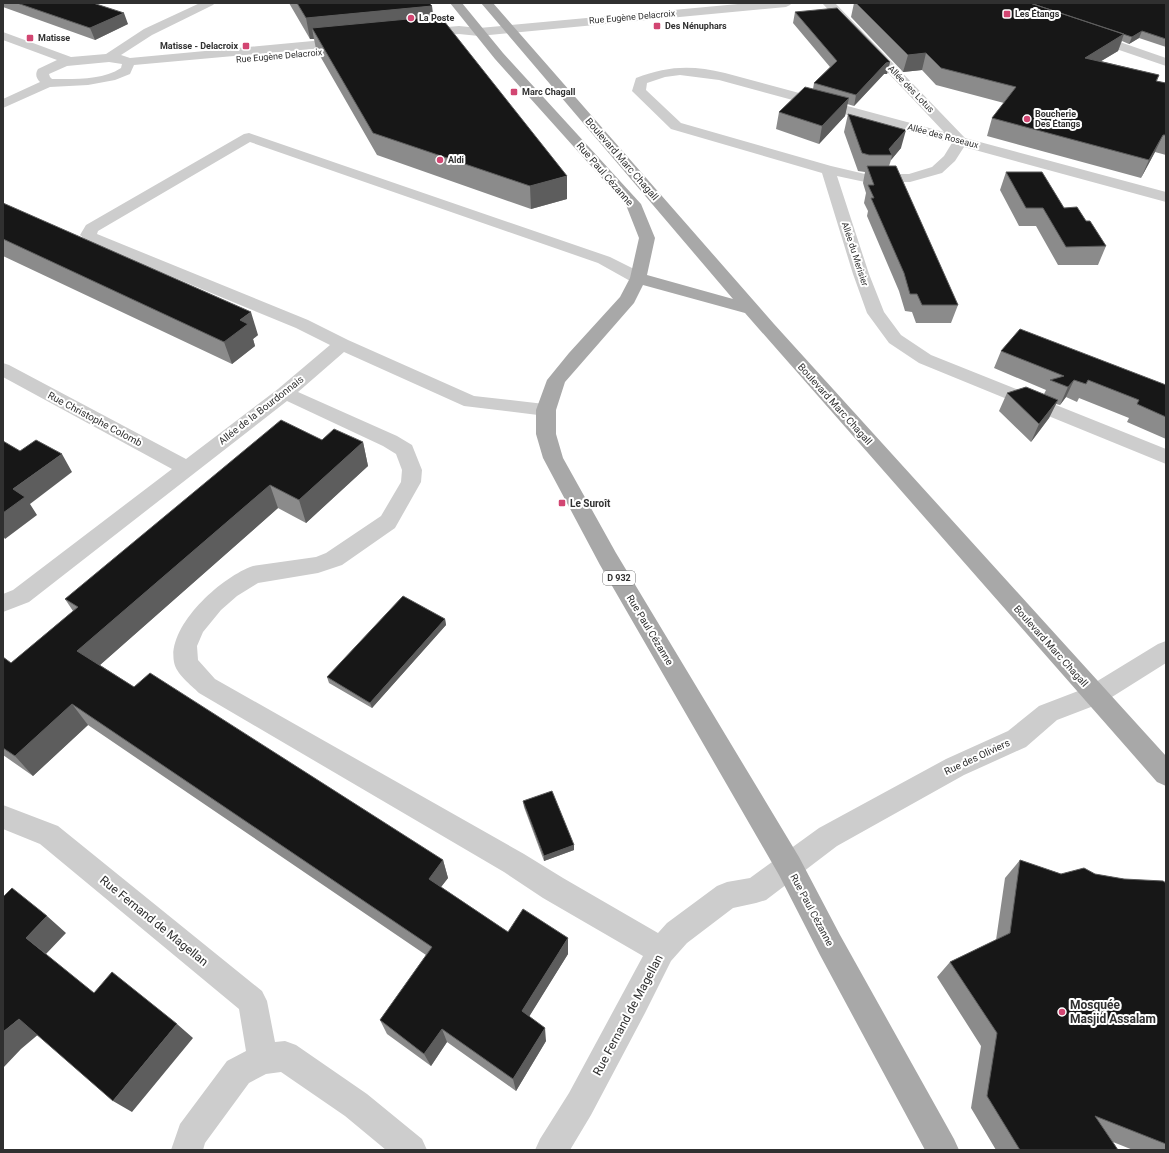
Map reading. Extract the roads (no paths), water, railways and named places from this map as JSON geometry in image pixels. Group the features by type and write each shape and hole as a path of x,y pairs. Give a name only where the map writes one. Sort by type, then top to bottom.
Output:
{"main road":[{"name":"D 932","path":"456,3 479,32"},
{"name":"Boulevard Marc Chagall","path":"487,3 752,309 1166,774"},
{"name":"Rue Paul Cézanne","path":"479,32 633,204 647,238 638,278 628,299 556,380 546,410 546,434 553,458 608,559 789,866 830,945 943,1150"},
{"path":"638,278 752,309"}],"street":[{"path":"109,58 148,32 209,3"},
{"name":"Rue Eugène Delacroix","path":"412,39 466,38 479,32 786,3"},
{"name":"Allée des Lotus","path":"828,3 960,141"},
{"path":"1077,32 1166,62"},
{"path":"3,36 70,61"},
{"name":"Rue Eugène Delacroix","path":"127,67 354,45"},
{"path":"3,104 48,83 82,82 109,78 127,67 121,59 109,58 70,61 50,66 43,72 43,78 48,83"},
{"name":"Allée des Roseaux","path":"828,170 676,126 639,91 641,81 673,70 692,70 720,76 1166,197"},
{"path":"546,410 471,402 342,344 302,324 94,239 88,235 92,228 248,137 604,260 638,278"},
{"path":"828,170 865,178 910,178 937,170 950,158 960,141"},
{"name":"Allée du Merisier","path":"828,170 861,274 876,313 895,339 925,359 1166,457"},
{"name":"Allée de la Bourdonnais","path":"3,603 21,596 285,393 342,344"},
{"name":"Rue Christophe Colomb","path":"3,369 187,468"},
{"path":"285,393 405,450 412,470 411,482 388,522 334,559 318,565 253,575 229,590 213,604 195,626 185,646 186,663 207,686 514,863 553,888 661,951"},
{"name":"Rue des Oliviers","path":"789,866 834,833 955,766 1017,739 1048,712 1095,695 1166,651"},
{"name":"Rue Fernand de Magellan","path":"3,817 49,835 252,1001 263,1059"},
{"name":"Rue Fernand de Magellan","path":"551,1150 580,1104 635,1003 661,951 677,933 728,896 756,890 789,866"},
{"path":"187,1150 191,1135 238,1072 263,1059 285,1056 356,1105 411,1150"}],"place":[{"name":"Les Étangs","path":"1007,14"},
{"name":"La Poste","path":"411,18"},
{"name":"Des Nénuphars","path":"657,26"},
{"name":"Matisse","path":"30,38"},
{"name":"Matisse - Delacroix","path":"246,46"},
{"name":"Marc Chagall","path":"514,92"},
{"name":"Boucherie Des Étangs","path":"1027,119"},
{"name":"Aldi","path":"440,160"},
{"name":"Le Suroît","path":"562,503"},
{"name":"Mosquée Masjid Assalam","path":"1062,1012"}]}
